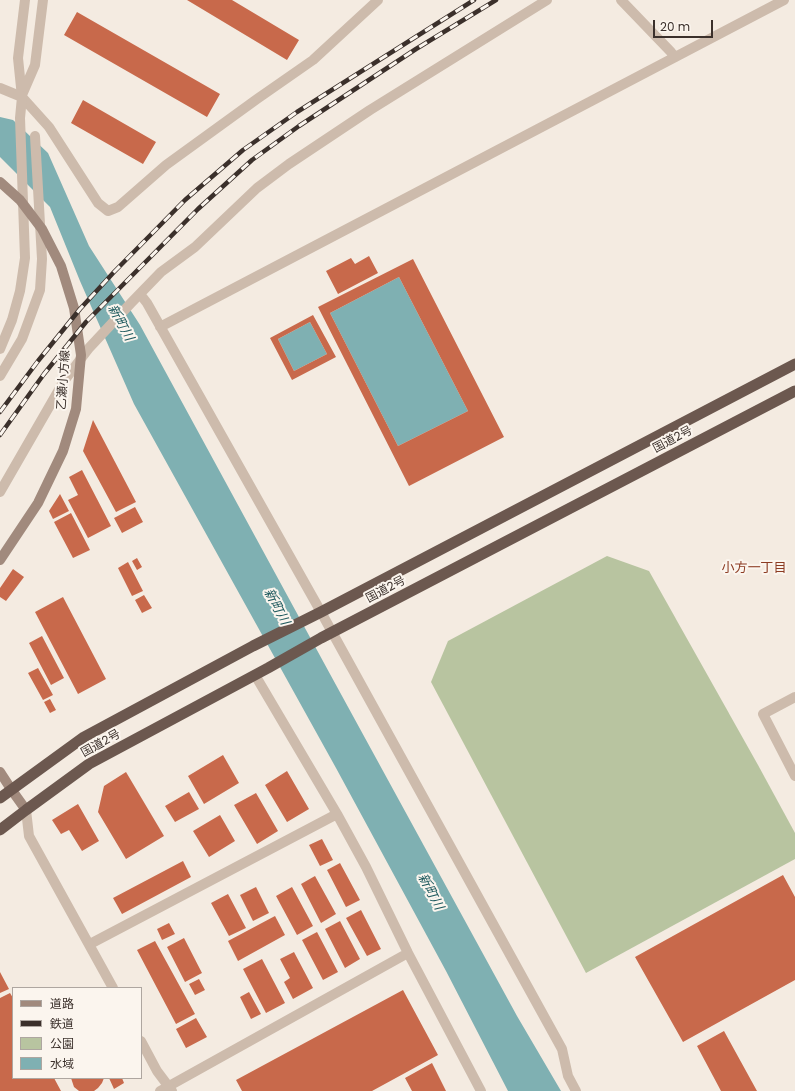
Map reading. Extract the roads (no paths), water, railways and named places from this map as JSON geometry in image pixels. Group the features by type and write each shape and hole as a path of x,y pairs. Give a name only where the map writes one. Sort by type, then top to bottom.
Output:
{"highway":[{"name":"国道2号","path":"0,798 84,737 253,646 310,618 795,364"},
{"name":"国道2号","path":"0,830 89,764 332,632 795,390"}],"main road":[{"name":"乙瀬小方線","path":"0,182 20,200 42,229 61,266 74,308 81,355 76,409 63,451 38,503 2,556"},
{"path":"0,772 26,810"}],"street":[{"path":"0,348 12,320 18,298 25,258 20,118 22,97 18,58 25,0"},
{"path":"22,97 35,65 43,0"},
{"path":"0,88 22,97 49,127 98,202 108,211 118,207 166,165 313,60 378,0"},
{"path":"0,492 64,381 89,348 161,272 195,247 257,188 289,164 370,110 547,0"},
{"path":"621,0 675,57"},
{"path":"160,327 784,0"},
{"path":"0,376 22,339 40,290 42,259 36,136"},
{"path":"140,294 147,303 321,612 562,1049 568,1076 576,1091"},
{"path":"255,675 337,814 366,867 408,953 481,1091"},
{"path":"795,698 764,714 795,776"},
{"path":"26,810 29,836 112,987"},
{"path":"90,944 337,814"},
{"path":"142,1043 167,1090 408,953"}],"water":[{"name":"新町川","path":"0,117 13,120 48,153 89,246 140,325 517,1016 561,1091 508,1091 446,971 336,768 134,404 80,281 50,207 0,157"},
{"path":"399,277 468,411 398,446 330,313"},
{"path":"310,322 327,354 294,371 278,339"}],"railway":[{"path":"0,412 38,361 80,309 185,200 243,150 297,112 474,0"},
{"path":"0,435 44,374 86,322 198,209 252,160 299,126 416,49 496,0"}],"district":[{"name":"小方一丁目","path":"754,569"}]}
